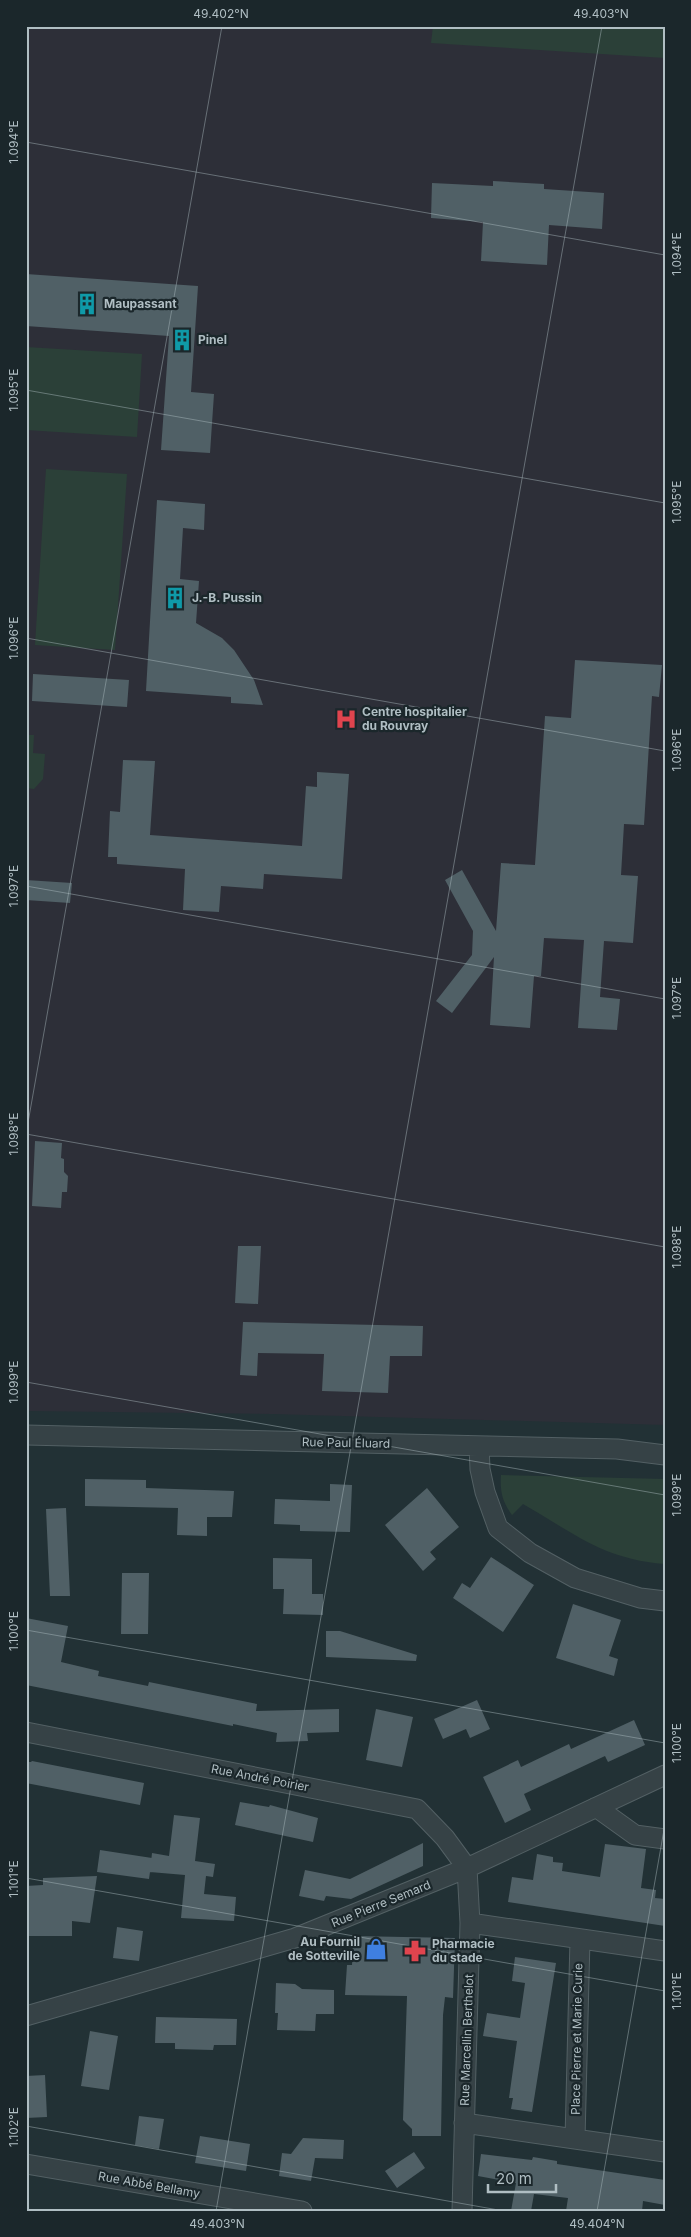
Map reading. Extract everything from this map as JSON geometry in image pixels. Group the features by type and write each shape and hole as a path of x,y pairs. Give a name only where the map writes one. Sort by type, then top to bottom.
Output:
{"street":[{"name":"Rue Paul Éluard","path":"26,1435 617,1449 665,1455"},
{"path":"479,1446 480,1469 485,1492 498,1528 530,1553 575,1578 640,1598 665,1601"},
{"name":"Rue André Poirier","path":"26,1732 417,1809 445,1838 467,1868"},
{"name":"Rue Pierre Semard","path":"26,2016 295,1938 467,1868 665,1774"},
{"path":"596,1806 635,1835 665,1839"},
{"name":"Rue Marcellin Berthelot","path":"462,2211 470,1923 467,1868"},
{"path":"470,1923 665,1951"},
{"name":"Place Pierre et Marie Curie","path":"575,2139 580,1939"},
{"path":"464,2123 665,2152"},
{"name":"Rue Abbé Bellamy","path":"26,2164 302,2211"}],"shaded area":[{"name":"Centre hospitalier du Rouvray","path":"26,26 665,26 665,1425 272,1414 26,1411"}],"green space":[{"path":"433,26 665,26 665,58 431,43"},
{"path":"26,347 142,354 137,437 26,430"},
{"path":"46,469 127,474 115,650 35,645"},
{"path":"26,735 34,735 33,753 45,754 43,779 34,789 26,788"},
{"path":"501,1475 665,1479 665,1564 623,1557 606,1550 590,1543 523,1504 512,1515 502,1496"}],"building":[{"path":"493,181 544,184 544,189 604,193 602,229 549,225 547,265 481,261 483,222 431,218 432,183 493,186"},
{"path":"26,274 198,286 191,392 214,394 210,453 161,450 169,336 26,326"},
{"name":"J.-B. Pussin","path":"157,500 205,504 204,530 183,528 180,579 199,581 196,623 222,638 234,650 254,680 263,705 231,703 231,697 146,691"},
{"path":"575,660 662,665 659,697 652,696 644,825 624,824 621,875 638,876 633,943 604,941 600,997 620,999 617,1030 578,1028 584,940 544,938 541,976 534,976 530,1028 490,1025 494,957 452,1013 436,1001 472,955 473,931 445,880 462,870 496,931 501,863 535,865 545,716 571,718"},
{"path":"33,674 129,680 127,707 32,701"},
{"path":"123,760 155,761 150,835 302,846 306,786 317,787 317,772 349,774 342,879 264,874 263,889 221,886 219,912 183,910 185,869 117,864 117,857 108,857 110,811 120,812"},
{"path":"26,880 72,883 70,903 26,900"},
{"path":"35,1141 62,1143 61,1158 64,1159 64,1172 68,1176 67,1192 62,1192 61,1208 32,1206"},
{"path":"238,1246 261,1246 258,1304 235,1303"},
{"path":"243,1322 423,1326 422,1356 390,1356 388,1393 322,1391 324,1354 258,1353 257,1376 240,1375"},
{"path":"85,1479 146,1480 146,1488 234,1491 232,1517 207,1517 207,1536 177,1535 178,1508 85,1506"},
{"path":"330,1484 352,1485 350,1532 300,1531 300,1525 274,1524 275,1499 330,1501"},
{"path":"427,1488 459,1527 430,1552 436,1559 423,1571 385,1525"},
{"path":"66,1508 70,1596 50,1596 46,1509"},
{"path":"491,1557 534,1585 503,1632 453,1598 462,1583 470,1588"},
{"path":"273,1558 312,1559 312,1594 323,1594 323,1615 283,1614 284,1589 273,1589"},
{"path":"122,1573 149,1573 148,1634 121,1634"},
{"path":"573,1604 621,1620 609,1656 618,1659 614,1676 556,1658"},
{"path":"26,1618 68,1626 61,1662 99,1671 98,1676 148,1686 149,1682 257,1704 256,1711 339,1709 339,1732 307,1733 308,1741 276,1742 277,1733 26,1685"},
{"path":"326,1631 340,1631 417,1655 416,1661 326,1657"},
{"path":"477,1700 490,1729 470,1738 466,1729 443,1739 434,1719"},
{"path":"376,1709 413,1717 402,1767 366,1760"},
{"path":"634,1720 645,1745 608,1762 605,1756 524,1794 531,1810 505,1823 483,1777 518,1760 521,1767 569,1744 571,1749"},
{"path":"32,1761 144,1783 140,1805 26,1783 26,1762"},
{"path":"240,1802 269,1807 270,1805 318,1818 313,1842 235,1825"},
{"path":"174,1815 200,1818 195,1861 215,1864 213,1877 206,1876 204,1894 236,1897 234,1921 181,1918 185,1875 150,1872 152,1853 169,1856"},
{"path":"423,1843 423,1866 351,1899 326,1896 324,1901 299,1896 305,1870 350,1879"},
{"path":"605,1844 646,1849 641,1888 656,1890 655,1898 665,1899 665,1926 508,1902 512,1877 533,1880 537,1854 553,1857 553,1862 563,1863 562,1871 600,1877"},
{"path":"100,1850 152,1858 149,1879 97,1872"},
{"path":"97,1876 90,1923 72,1921 72,1936 26,1936 26,1886 43,1885 43,1878"},
{"path":"117,1927 143,1931 139,1961 113,1958"},
{"path":"353,1936 455,1938 453,1998 445,1997 443,2015 441,2136 412,2136 412,2129 403,2120 407,1996 345,1995 347,1965 352,1965"},
{"path":"515,1957 556,1963 532,2112 511,2109 513,2098 509,2098 517,2041 483,2036 487,2013 520,2018 525,1983 512,1981"},
{"path":"276,1983 295,1984 302,1989 334,1990 334,2014 316,2014 315,2031 277,2030 278,2013 275,2013"},
{"path":"156,2017 237,2019 236,2045 214,2045 213,2050 175,2049 175,2043 155,2043"},
{"path":"90,2031 118,2036 109,2090 81,2086"},
{"path":"45,2075 47,2117 26,2118 26,2076"},
{"path":"139,2116 164,2119 159,2149 135,2145"},
{"path":"200,2136 250,2144 246,2171 195,2163"},
{"path":"303,2138 344,2140 343,2159 315,2158 311,2181 279,2176 282,2153 291,2154"},
{"path":"414,2152 425,2168 397,2188 385,2171"},
{"path":"481,2154 532,2160 533,2157 557,2161 557,2164 665,2180 665,2205 643,2201 642,2211 566,2211 568,2198 534,2194 531,2211 511,2211 516,2183 478,2176"}],"place":[{"name":"Maupassant","path":"87,304"},
{"name":"Pinel","path":"182,340"},
{"name":"J.-B. Pussin","path":"175,598"},
{"name":"Centre hospitalier du Rouvray","path":"346,719"},
{"name":"Au Fournil de Sotteville","path":"376,1949"},
{"name":"Pharmacie du stade","path":"415,1951"}]}
